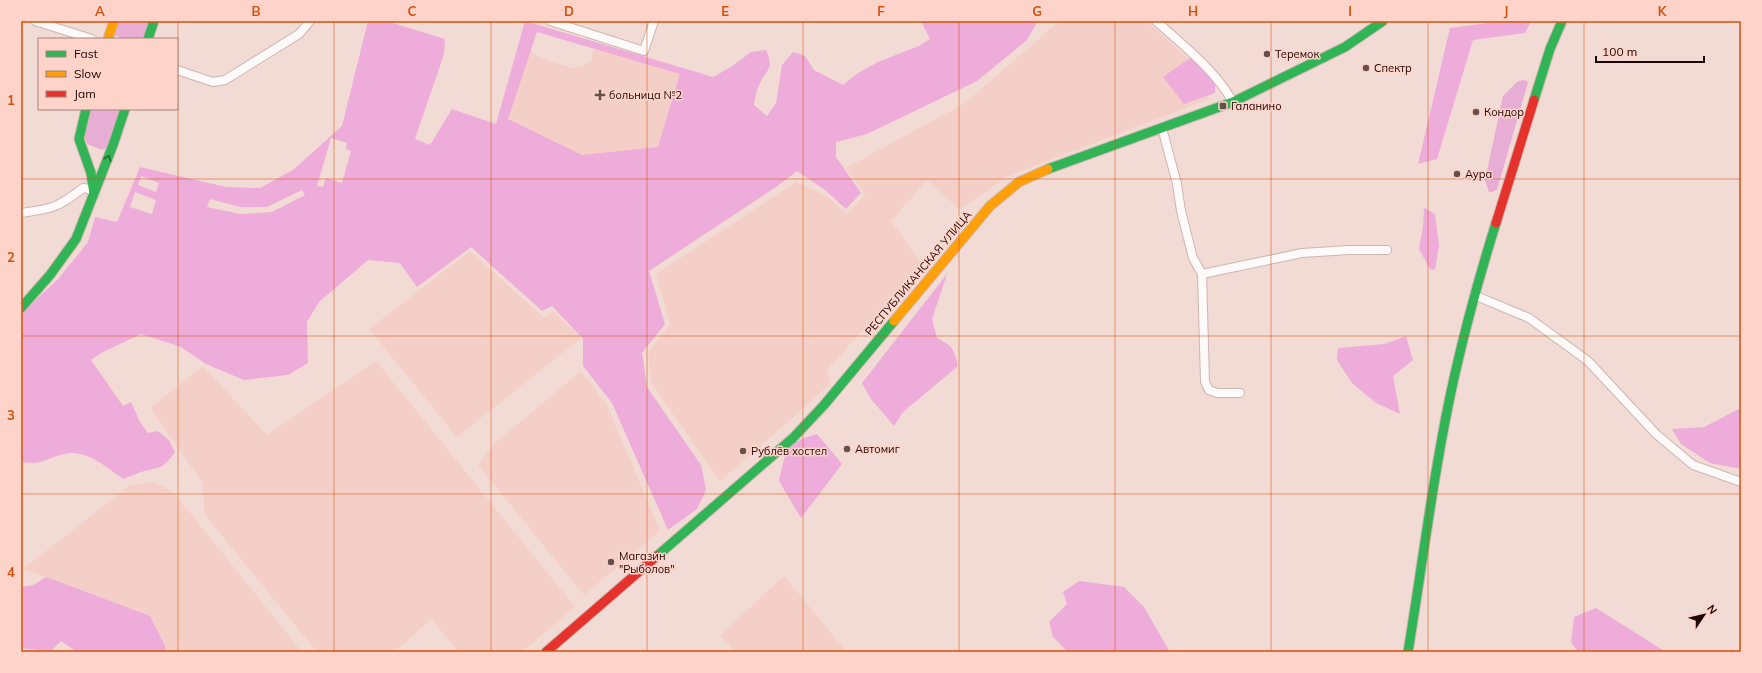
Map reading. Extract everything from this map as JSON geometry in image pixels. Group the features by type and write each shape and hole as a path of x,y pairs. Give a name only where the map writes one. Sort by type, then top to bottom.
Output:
{"street":[{"path":"35,21 89,38"},
{"path":"108,38 114,21"},
{"path":"148,38 154,21"},
{"path":"178,70 213,82 225,80 299,34 310,21"},
{"path":"550,21 644,51 654,21"},
{"path":"1156,21 1203,62 1222,84 1232,102"},
{"name":"РЕСПУБЛИКАНСКАЯ УЛИЦА","path":"546,652 794,438 824,405 990,206 1019,182 1054,166 1232,102 1345,47 1383,21"},
{"path":"1408,652 1454,379 1474,295 1550,49 1556,21"},
{"path":"1550,49 1562,21"},
{"path":"86,110 79,139 91,173 95,194"},
{"path":"21,308 50,275 76,239 95,194 125,110"},
{"path":"1162,128 1177,184 1181,212 1193,258 1202,274 1205,382 1209,390 1217,393 1240,393"},
{"path":"21,213 48,209 66,202 83,188 89,189 95,194"},
{"path":"1202,274 1302,253 1349,250 1387,250"},
{"path":"1474,295 1529,318 1588,361 1656,434 1693,465 1741,482"}],"shaded area":[{"path":"118,21 150,21 145,38 123,38 113,35"},
{"path":"368,21 386,21 445,39 444,54 415,139 430,145 452,109 496,124 525,21 713,77 731,67 751,52 766,50 769,56 770,65 758,87 754,105 767,116 776,103 782,65 793,52 805,56 814,70 843,85 858,73 878,62 919,46 930,39 921,21 1038,21 1027,40 977,81 867,134 836,142 836,157 861,193 846,209 825,190 797,171 776,187 649,271 665,324 642,353 647,387 701,465 706,490 697,509 668,530 612,403 583,366 583,339 552,306 542,311 471,247 417,287 400,263 368,260 319,302 307,322 308,363 288,375 244,380 206,364 181,347 141,334 101,353 91,360 123,406 131,402 140,422 148,433 158,431 169,440 175,452 161,467 141,472 123,479 94,459 78,454 69,453 60,455 42,462 21,462 21,314 59,278 88,242 95,217 117,222 140,167 226,187 260,188 293,170 342,126","holes":["537,32 680,74 658,147 582,155 508,119","331,138 347,143 346,149 351,151 342,183 326,178 323,187 317,186","141,176 159,183 156,192 138,185","302,190 305,195 272,212 240,214 207,207 210,199 240,207 267,207","135,192 156,200 152,214 130,207"]},
{"path":"1059,21 1146,21 1193,63 1209,99 1008,176 960,210 927,180 891,221 922,264 827,370 831,383 720,481 652,384 648,353 670,324 656,274 796,182 825,195 847,214 865,195 846,168 965,103"},
{"path":"1504,21 1531,21 1525,33 1473,40 1437,159 1418,164 1450,28"},
{"name":"больница №2","path":"520,42 538,57 572,68 582,66 591,61 593,51 598,46 694,77 658,154 562,168 499,113"},
{"path":"1193,56 1215,81 1215,93 1184,104 1163,77"},
{"path":"1524,80 1528,82 1497,190 1489,192 1485,180 1503,96 1518,81"},
{"path":"91,110 121,110 109,146 102,150 87,144 83,134"},
{"path":"1424,208 1435,214 1439,246 1435,270 1430,269 1419,249"},
{"path":"470,251 544,318 553,311 581,338 457,437 369,329"},
{"path":"947,274 932,319 937,338 950,346 955,355 958,366 903,412 894,426 871,399 862,383"},
{"path":"1406,336 1413,360 1393,376 1400,414 1376,403 1352,383 1337,360 1338,348 1385,344"},
{"path":"376,361 575,607 522,652 459,652 431,619 395,652 317,652 205,515 202,482 150,408 203,366 267,435"},
{"path":"581,371 607,405 660,531 584,595 478,465 494,444"},
{"path":"1741,408 1741,469 1710,463 1681,444 1672,429 1704,427"},
{"path":"817,434 842,464 801,518 779,481 783,462 793,445 806,437"},
{"path":"154,482 174,493 302,652 165,652 165,646 150,616 23,569 129,486"},
{"path":"784,576 847,652 736,652 720,635"},
{"path":"46,577 150,616 165,646 165,652 77,652 61,641 51,651 21,648 21,587 34,585"},
{"path":"1079,581 1124,587 1144,607 1170,652 1068,652 1053,637 1049,622 1067,604 1063,592"},
{"path":"1596,608 1666,652 1578,652 1571,642 1574,617"}],"traffic: fast":[{"path":"148,38 154,21"},
{"path":"1048,169 1233,102 1345,47 1383,21"},
{"path":"1534,100 1550,49 1562,21"},
{"path":"86,110 79,139 91,173 94,194"},
{"path":"21,308 50,275 76,239 113,145 125,110"},
{"path":"1408,652 1447,412 1468,319 1496,223"},
{"path":"657,556 793,438 824,405 894,321"}],"traffic: slow":[{"path":"108,38 114,21"},
{"path":"894,321 990,206 1019,182 1048,169"}],"traffic: jam":[{"path":"1496,223 1534,100"},
{"path":"546,652 657,556"}],"place":[{"name":"Теремок","path":"1267,54"},
{"name":"Спектр","path":"1366,68"},
{"name":"больница №2","path":"600,95"},
{"name":"Галанино","path":"1223,106"},
{"name":"Кондор","path":"1476,112"},
{"name":"Аура","path":"1457,174"},
{"name":"Автомиг","path":"847,449"},
{"name":"Рублёв хостел","path":"743,451"},
{"name":"Магазин \"Рыболов\"","path":"611,562"}]}
